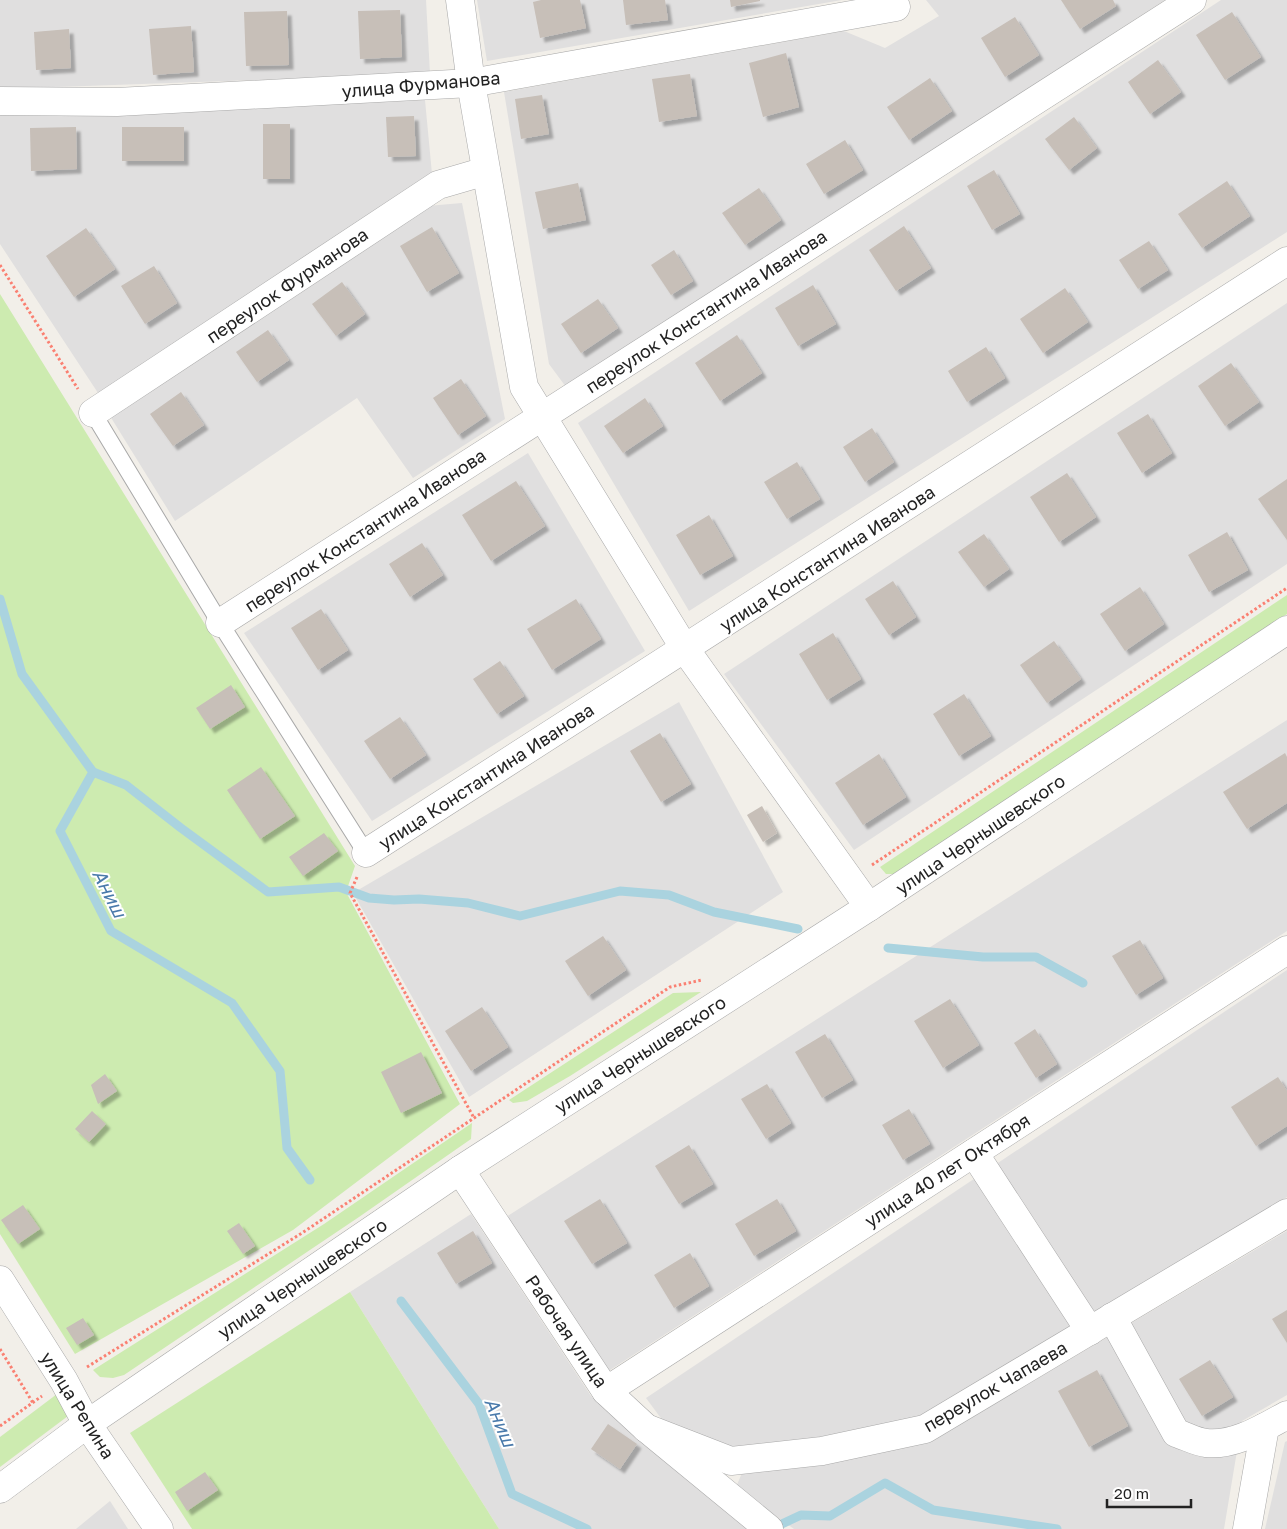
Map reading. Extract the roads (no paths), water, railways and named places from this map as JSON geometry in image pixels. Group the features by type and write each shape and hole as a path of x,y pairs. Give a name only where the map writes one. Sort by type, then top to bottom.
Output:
{"street":[{"path":"460,0 486,171 524,387 685,649 869,907"},
{"name":"переулок Константина Иванова","path":"220,623 1192,0"},
{"name":"улица Фурманова","path":"0,101 117,102 472,83 896,8"},
{"name":"переулок Фурманова","path":"93,413 438,185 486,171"},
{"name":"улица Константина Иванова","path":"366,853 1287,261"},
{"name":"улица Чернышевского","path":"0,1488 88,1424 460,1170 869,907 1287,630"},
{"name":"улица 40 лет Октября","path":"606,1391 1287,950"},
{"path":"974,1152 1101,1324 1176,1432 1205,1443 1227,1443 1276,1421"},
{"name":"Рабочая улица","path":"460,1170 606,1391 646,1428 769,1529"},
{"name":"переулок Чапаева","path":"646,1428 731,1461 822,1451 925,1429 1287,1213"},
{"name":"улица Репина","path":"0,1280 64,1381 88,1424 158,1529"},
{"path":"1247,1529 1276,1421"}],"lane":[{"path":"93,413 220,623 366,853"}],"waterway":[{"name":"Аниш","path":"0,599 22,674 93,772 60,831 111,931 232,1003 280,1071 287,1148 310,1180"},
{"path":"93,772 126,785 268,892 339,887 369,898 419,899 468,903 520,916 620,891 669,895 714,912 798,929"},
{"path":"888,948 983,957 1036,957 1083,983"},
{"name":"Аниш","path":"401,1301 479,1404 512,1494 587,1529"},
{"path":"771,1529 801,1515 830,1516 885,1483 933,1510 1057,1529"}]}
